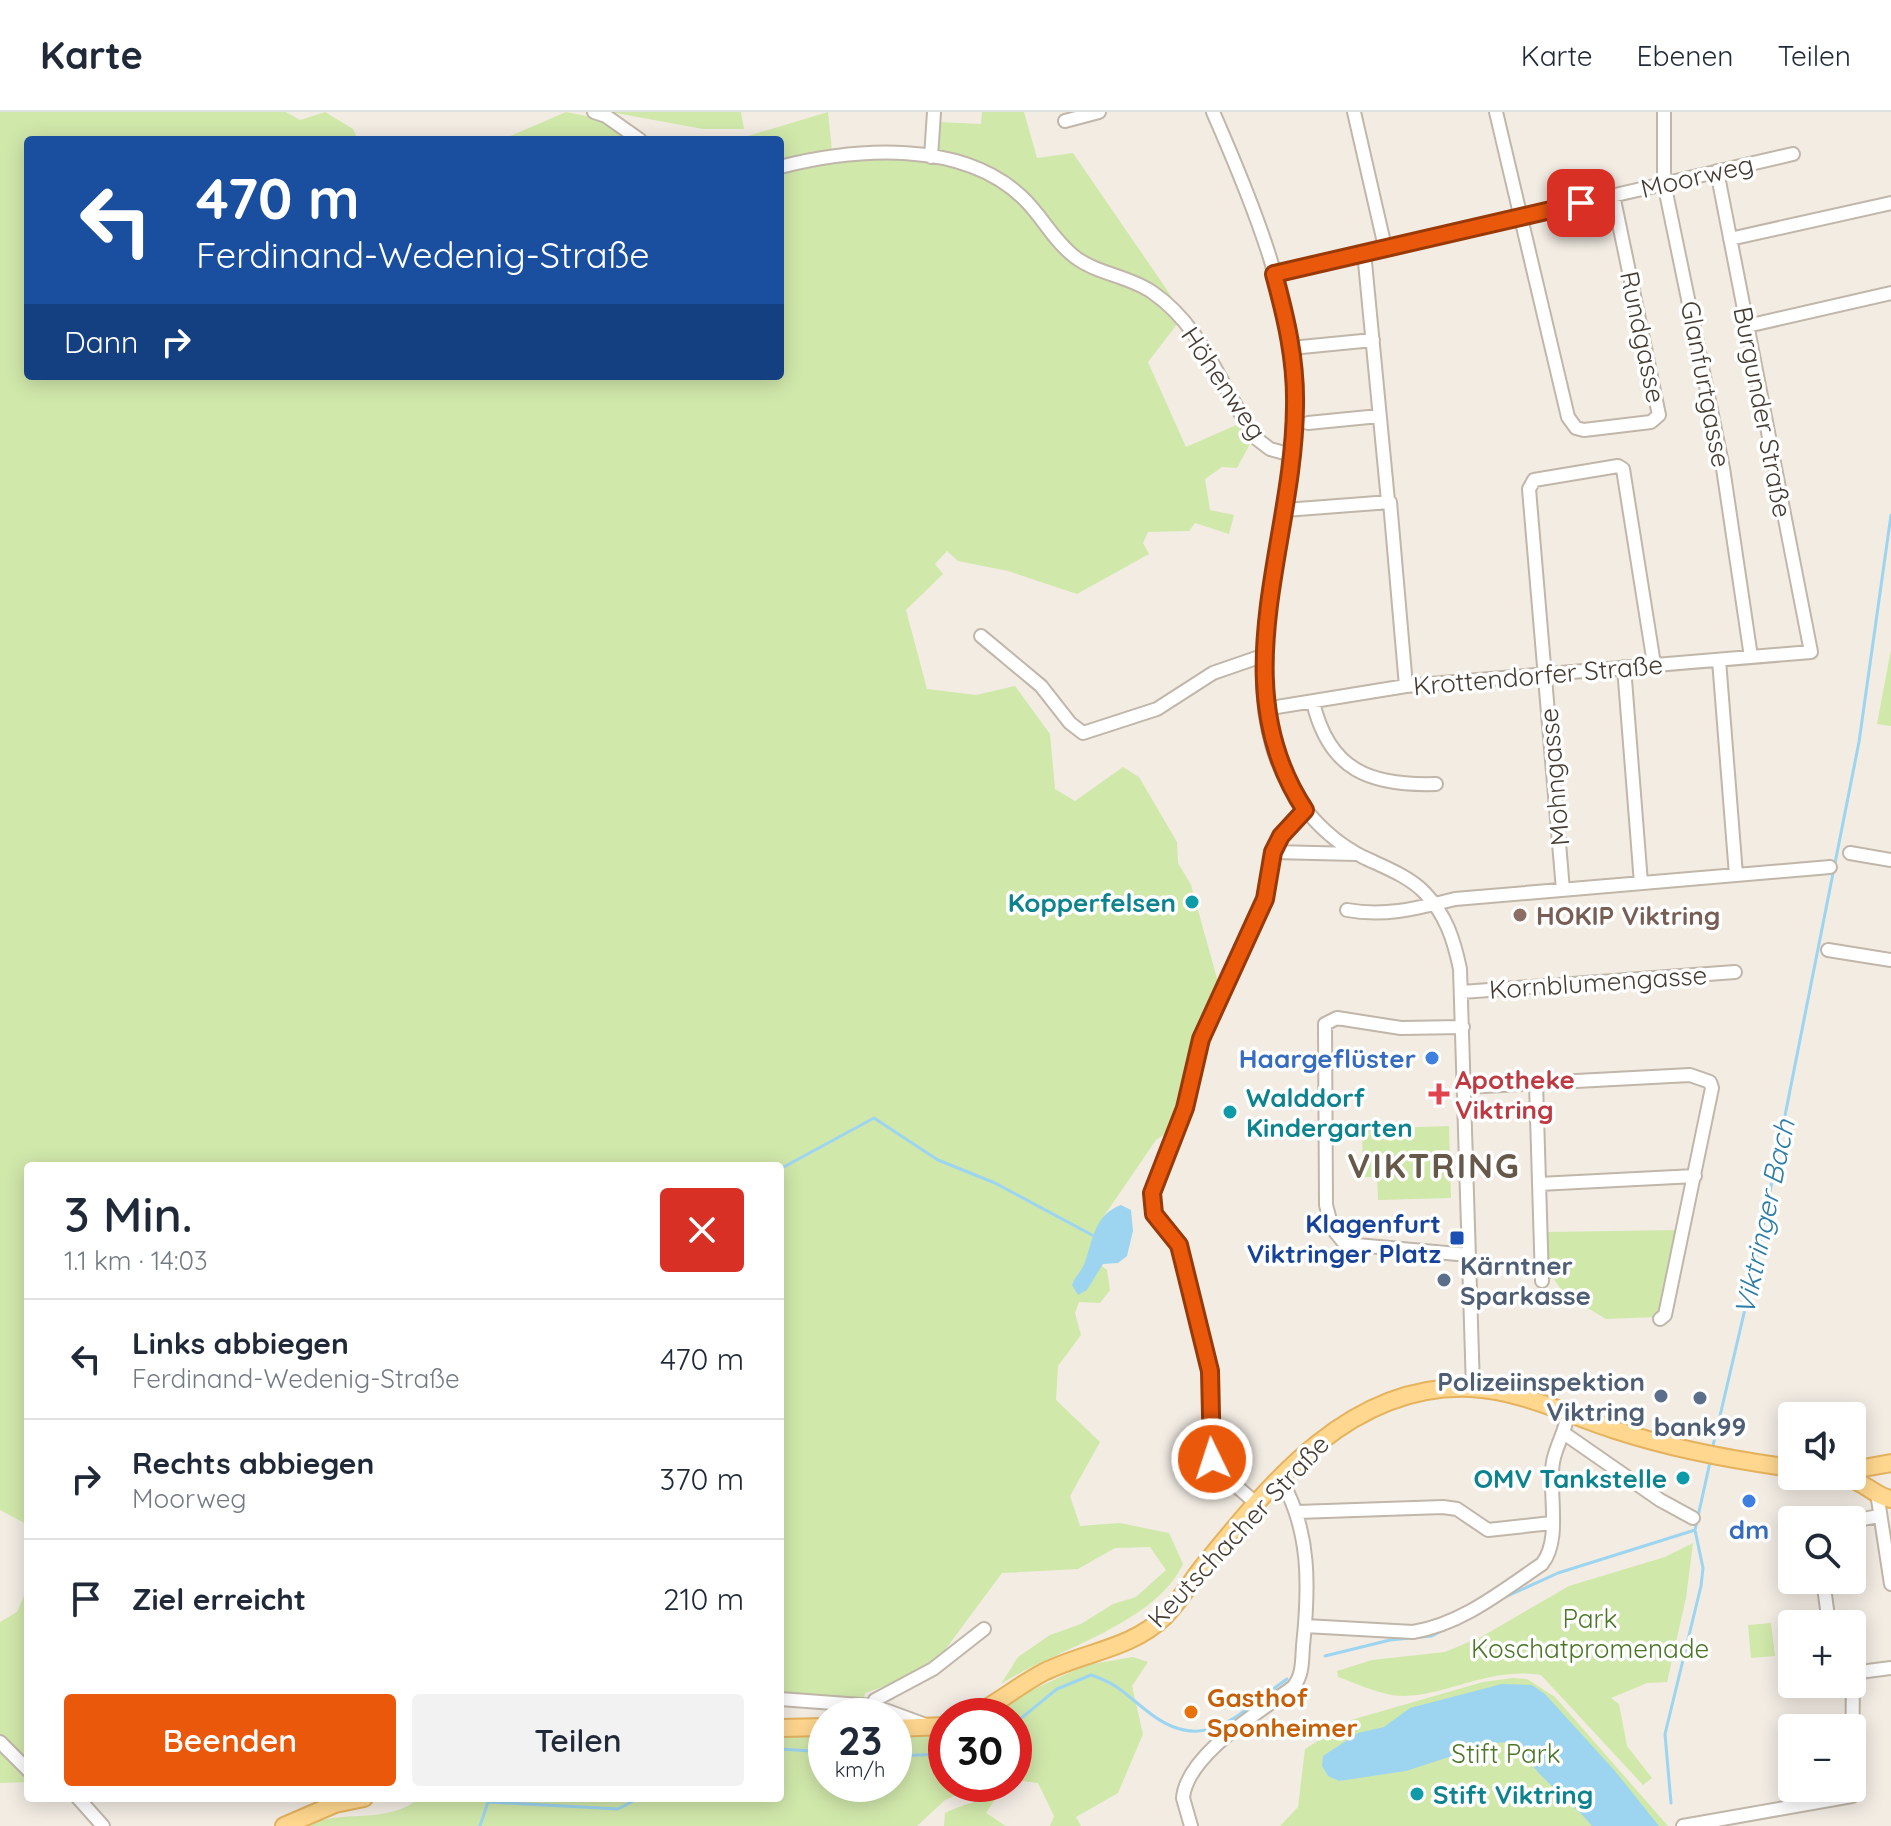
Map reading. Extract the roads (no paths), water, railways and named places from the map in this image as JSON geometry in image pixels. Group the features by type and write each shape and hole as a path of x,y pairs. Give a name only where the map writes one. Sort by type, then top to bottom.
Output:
{"main road":[{"name":"Keutschacher Straße","path":"1002,1698 1043,1673 1144,1632 1164,1617 1258,1505 1320,1439 1366,1410 1428,1391 1473,1388 1522,1398 1697,1452 1778,1466"},
{"path":"1882,1495 1872,1476 1885,1465"},
{"path":"784,1728 808,1727"},
{"path":"284,1826 345,1802"}],"street":[{"path":"594,112 606,116 634,136"},
{"path":"931,157 934,112"},
{"path":"1065,121 1099,112"},
{"path":"1213,112 1274,274 1291,348 1295,408 1292,455 1265,655 1265,709 1279,765 1305,810 1358,854 1406,879 1436,905 1453,938 1462,992 1473,1388"},
{"path":"1354,112 1385,247"},
{"path":"1496,112 1521,217"},
{"name":"Glanfurtgasse","path":"1664,112 1664,183 1723,468 1751,657"},
{"name":"Höhenweg","path":"784,166 814,158 877,151 931,157 998,178 1024,199 1050,233 1076,258 1149,290 1162,299 1206,350 1257,439 1270,449 1292,455"},
{"name":"Moorweg","path":"1274,274 1793,154"},
{"name":"Burgunder Straße","path":"1717,171 1811,652"},
{"name":"Rundgasse","path":"1521,217 1571,423 1584,430 1651,422 1657,419 1659,409 1613,195"},
{"path":"1730,239 1891,203"},
{"path":"1364,252 1388,501 1392,505 1399,574 1406,686"},
{"path":"1747,326 1891,293"},
{"path":"1291,348 1373,340"},
{"path":"1308,423 1379,416"},
{"name":"Mohngasse","path":"1563,890 1529,489 1538,478 1618,466 1623,469 1654,664"},
{"path":"1285,510 1388,501"},
{"path":"981,636 1041,686 1070,723 1083,733 1157,709 1213,673 1265,655"},
{"name":"Krottendorfer Straße","path":"1265,709 1406,686 1811,652"},
{"path":"1719,660 1736,875"},
{"path":"1624,667 1641,883"},
{"path":"1313,702 1325,736 1344,761 1367,776 1396,785 1436,784"},
{"path":"1258,1505 1219,1471 1212,1459 1210,1371 1179,1245 1154,1214 1152,1193 1185,1108 1201,1039 1265,899 1273,852 1281,836 1305,810"},
{"path":"1273,852 1358,854"},
{"path":"1850,853 1891,860"},
{"path":"1347,910 1377,913 1436,905 1455,899 1830,867"},
{"path":"1828,950 1891,960"},
{"name":"Kornblumengasse","path":"1462,992 1735,972"},
{"path":"1463,1027 1401,1028 1337,1018 1325,1024 1326,1205 1332,1228 1345,1244 1469,1255"},
{"path":"1465,1087 1690,1075 1706,1078 1712,1088 1665,1315 1660,1319"},
{"path":"1536,1083 1542,1281"},
{"path":"1539,1184 1695,1176"},
{"path":"1305,1626 1413,1632 1458,1618 1542,1564 1548,1553 1552,1523 1553,1460 1565,1434 1568,1413"},
{"path":"1565,1434 1660,1500 1693,1518"},
{"path":"1191,1826 1183,1798 1195,1771 1217,1744 1293,1687 1300,1670 1305,1626 1306,1557 1297,1512 1281,1480"},
{"path":"1882,1495 1879,1516 1891,1584"},
{"path":"1297,1512 1443,1507 1457,1509 1488,1530 1552,1523"},
{"path":"1866,1518 1879,1516"},
{"path":"879,1698 919,1678 984,1629"},
{"path":"1866,1671 1891,1668"},
{"path":"784,1699 808,1701"},
{"path":"0,1742 24,1766"},
{"path":"82,1802 103,1826"},
{"path":"1683,1826 1793,1802"}],"water":[{"path":"1121,1205 1131,1210 1133,1231 1127,1256 1118,1263 1103,1264 1087,1290 1078,1295 1072,1285 1084,1265 1096,1229 1105,1215"},
{"path":"1502,1684 1532,1685 1545,1694 1615,1771 1659,1826 1592,1826 1534,1767 1521,1747 1510,1742 1492,1743 1406,1771 1339,1781 1328,1776 1322,1766 1323,1756 1358,1733 1384,1727 1410,1708"}],"waterway":[{"name":"Viktringer Bach","path":"1712,1450 1756,1262 1859,742 1891,515"},
{"path":"784,1167 874,1118 938,1160 995,1183 1092,1235"},
{"name":"Viktringer Bach","path":"1501,1599 1558,1573 1695,1530 1710,1462"},
{"path":"1671,1803 1665,1734 1701,1586 1703,1568 1695,1530"},
{"name":"Viktringer Bach","path":"1325,1656 1390,1640 1432,1636 1445,1629"},
{"name":"Viktringer Bach","path":"1032,1709 1057,1689 1091,1675 1115,1686 1168,1725 1186,1731 1204,1730 1236,1716 1287,1679"},
{"name":"Viktringer Bach","path":"784,1749 808,1751"},
{"name":"Viktringer Bach","path":"912,1755 928,1755"},
{"name":"Viktringer Bach","path":"480,1826 488,1802"},
{"name":"Viktringer Bach","path":"488,1802 618,1809 631,1802"}],"place":[{"name":"Kopperfelsen","path":"1192,902"},
{"name":"HOKIP Viktring","path":"1520,915"},
{"name":"Haargeflüster","path":"1432,1058"},
{"name":"Apotheke Viktring","path":"1439,1094"},
{"name":"Walddorf Kindergarten","path":"1230,1112"},
{"name":"Klagenfurt Viktringer Platz","path":"1457,1238"},
{"name":"Kärntner Sparkasse","path":"1444,1280"},
{"name":"Polizeiinspektion Viktring","path":"1661,1396"},
{"name":"bank99","path":"1700,1398"},
{"name":"OMV Tankstelle","path":"1683,1478"},
{"name":"dm","path":"1749,1501"},
{"name":"Gasthof Sponheimer","path":"1191,1712"},
{"name":"Stift Viktring","path":"1417,1794"}],"district":[{"name":"VIKTRING","path":"1434,1165"}],"park label":[{"name":"Park Koschatpromenade","path":"1590,1633"},
{"name":"Stift Park","path":"1506,1753"}]}
